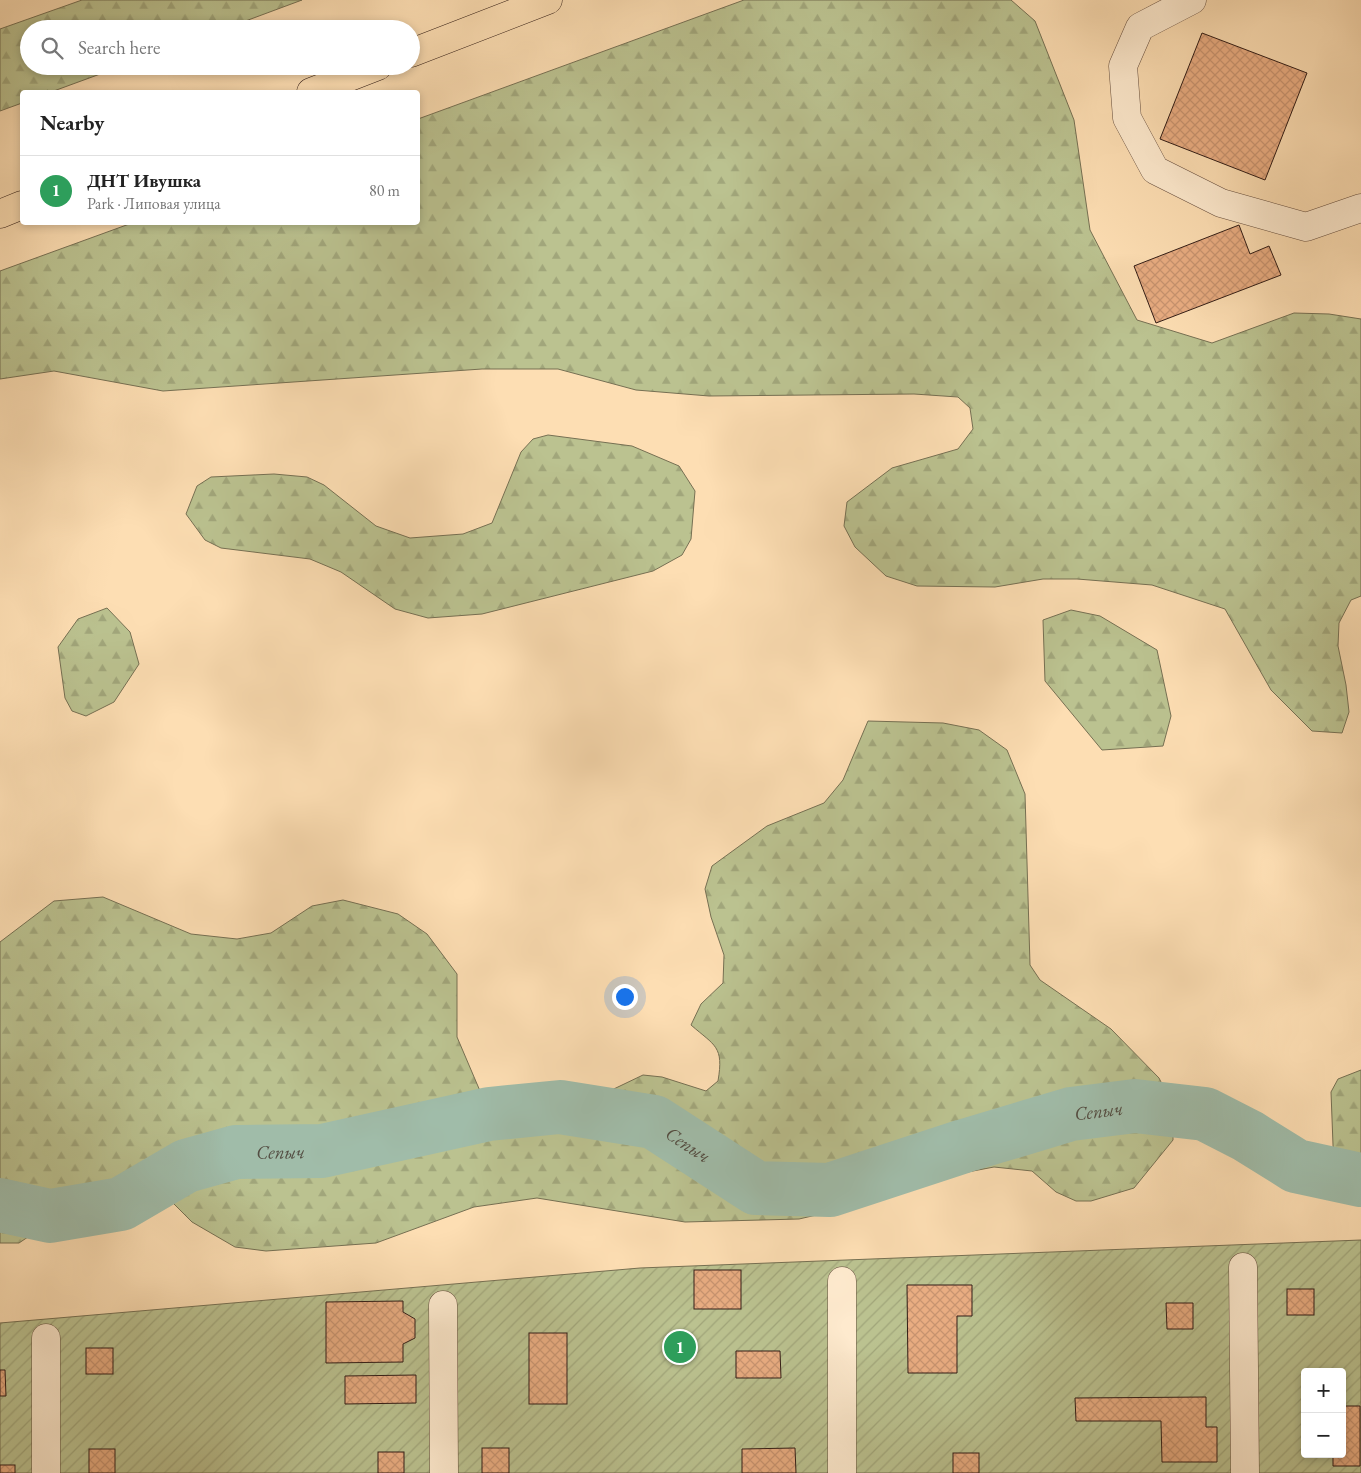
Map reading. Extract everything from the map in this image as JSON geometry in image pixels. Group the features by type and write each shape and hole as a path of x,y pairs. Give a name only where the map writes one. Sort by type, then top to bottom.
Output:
{"main road":[{"path":"420,50 548,0"},
{"path":"316,90 355,75"},
{"path":"0,214 20,207"}],"street":[{"path":"1192,0 1140,26 1123,66 1127,118 1155,170 1221,203 1306,227 1361,208"},
{"path":"1244,1267 1245,1473"},
{"path":"842,1281 842,1473"},
{"path":"443,1305 444,1473"},
{"path":"46,1338 46,1473"}],"green space":[{"path":"82,0 302,0 248,20 25,20"},
{"path":"744,0 1011,0 1035,21 1074,120 1090,230 1137,320 1212,343 1294,313 1329,314 1361,319 1361,596 1351,600 1339,623 1338,646 1349,712 1342,733 1312,731 1271,690 1225,609 1152,585 1077,579 1043,579 995,587 917,586 886,576 855,547 844,526 847,502 892,468 958,449 973,429 970,408 958,397 914,394 709,396 636,390 558,369 482,369 163,391 54,371 0,379 0,271 126,225 420,225 420,118"},
{"path":"20,22 20,75 97,75 56,90 20,90 20,104 0,111 0,29"},
{"path":"548,435 632,446 679,466 695,491 691,539 682,555 653,571 482,614 428,618 395,609 341,572 310,559 221,548 205,540 186,514 197,486 211,477 274,474 307,477 324,485 376,526 410,538 463,534 492,523 521,452 533,439"},
{"path":"107,608 130,632 139,664 114,702 86,716 72,711 65,698 58,647 78,619"},
{"path":"1071,610 1100,616 1157,650 1171,716 1163,746 1102,750 1045,681 1043,620"},
{"path":"868,721 943,723 979,730 1007,750 1025,794 1030,965 1040,980 1111,1029 1159,1078 1173,1106 1173,1140 1134,1188 1091,1201 1076,1201 1056,1192 1032,1171 994,1167 931,1179 860,1205 799,1219 685,1222 537,1198 474,1207 376,1243 266,1251 235,1247 192,1222 158,1188 130,1182 86,1198 19,1243 0,1243 0,942 54,901 103,897 191,934 237,939 271,933 312,906 343,900 398,914 427,934 457,974 457,1037 483,1098 508,1117 554,1122 597,1097 643,1075 662,1077 706,1091 718,1081 720,1060 712,1043 691,1025 701,1004 723,983 724,955 711,917 705,889 712,866 767,826 824,803 843,780"},
{"path":"1361,1070 1361,1202 1349,1194 1334,1171 1331,1092 1338,1079"},
{"path":"1361,1240 1361,1473 0,1473 0,1323 640,1268"}],"building":[{"path":"1202,33 1307,73 1265,180 1160,139"},
{"path":"1239,225 1250,254 1269,246 1281,275 1156,323 1134,266"},
{"path":"694,1270 741,1270 741,1309 694,1309"},
{"path":"907,1285 972,1285 972,1316 957,1316 957,1373 908,1373"},
{"path":"1287,1289 1314,1289 1314,1315 1287,1315"},
{"path":"403,1301 403,1312 415,1319 415,1338 403,1344 403,1362 326,1363 326,1302"},
{"path":"1166,1303 1193,1303 1193,1329 1167,1329"},
{"path":"529,1333 567,1333 567,1404 529,1404"},
{"path":"86,1348 113,1348 113,1374 86,1374"},
{"path":"736,1351 780,1351 781,1378 736,1378"},
{"path":"0,1370 5,1370 6,1396 0,1396"},
{"path":"416,1375 416,1403 345,1404 345,1376"},
{"path":"1206,1397 1206,1427 1217,1427 1217,1462 1162,1462 1161,1421 1076,1421 1075,1398"},
{"path":"1346,1406 1360,1406 1360,1466 1333,1466 1333,1458 1346,1458"},
{"path":"482,1448 509,1448 509,1473 482,1473"},
{"path":"795,1448 796,1473 742,1473 742,1449"},
{"path":"89,1449 115,1449 115,1473 89,1473"},
{"path":"378,1452 404,1452 404,1473 378,1473"},
{"path":"953,1453 979,1453 979,1473 953,1473"},
{"path":"0,1465 15,1465 15,1473 0,1473"}],"waterway":[{"name":"Сепыч","path":"0,1205 50,1216 121,1204 186,1166 236,1152 322,1151 489,1114 560,1107 654,1122 756,1188 830,1190 964,1146 1071,1114 1135,1106 1205,1114 1248,1136 1296,1166 1361,1180"}],"place":[{"name":"ДНТ Ивушка","path":"680,1347"}]}
